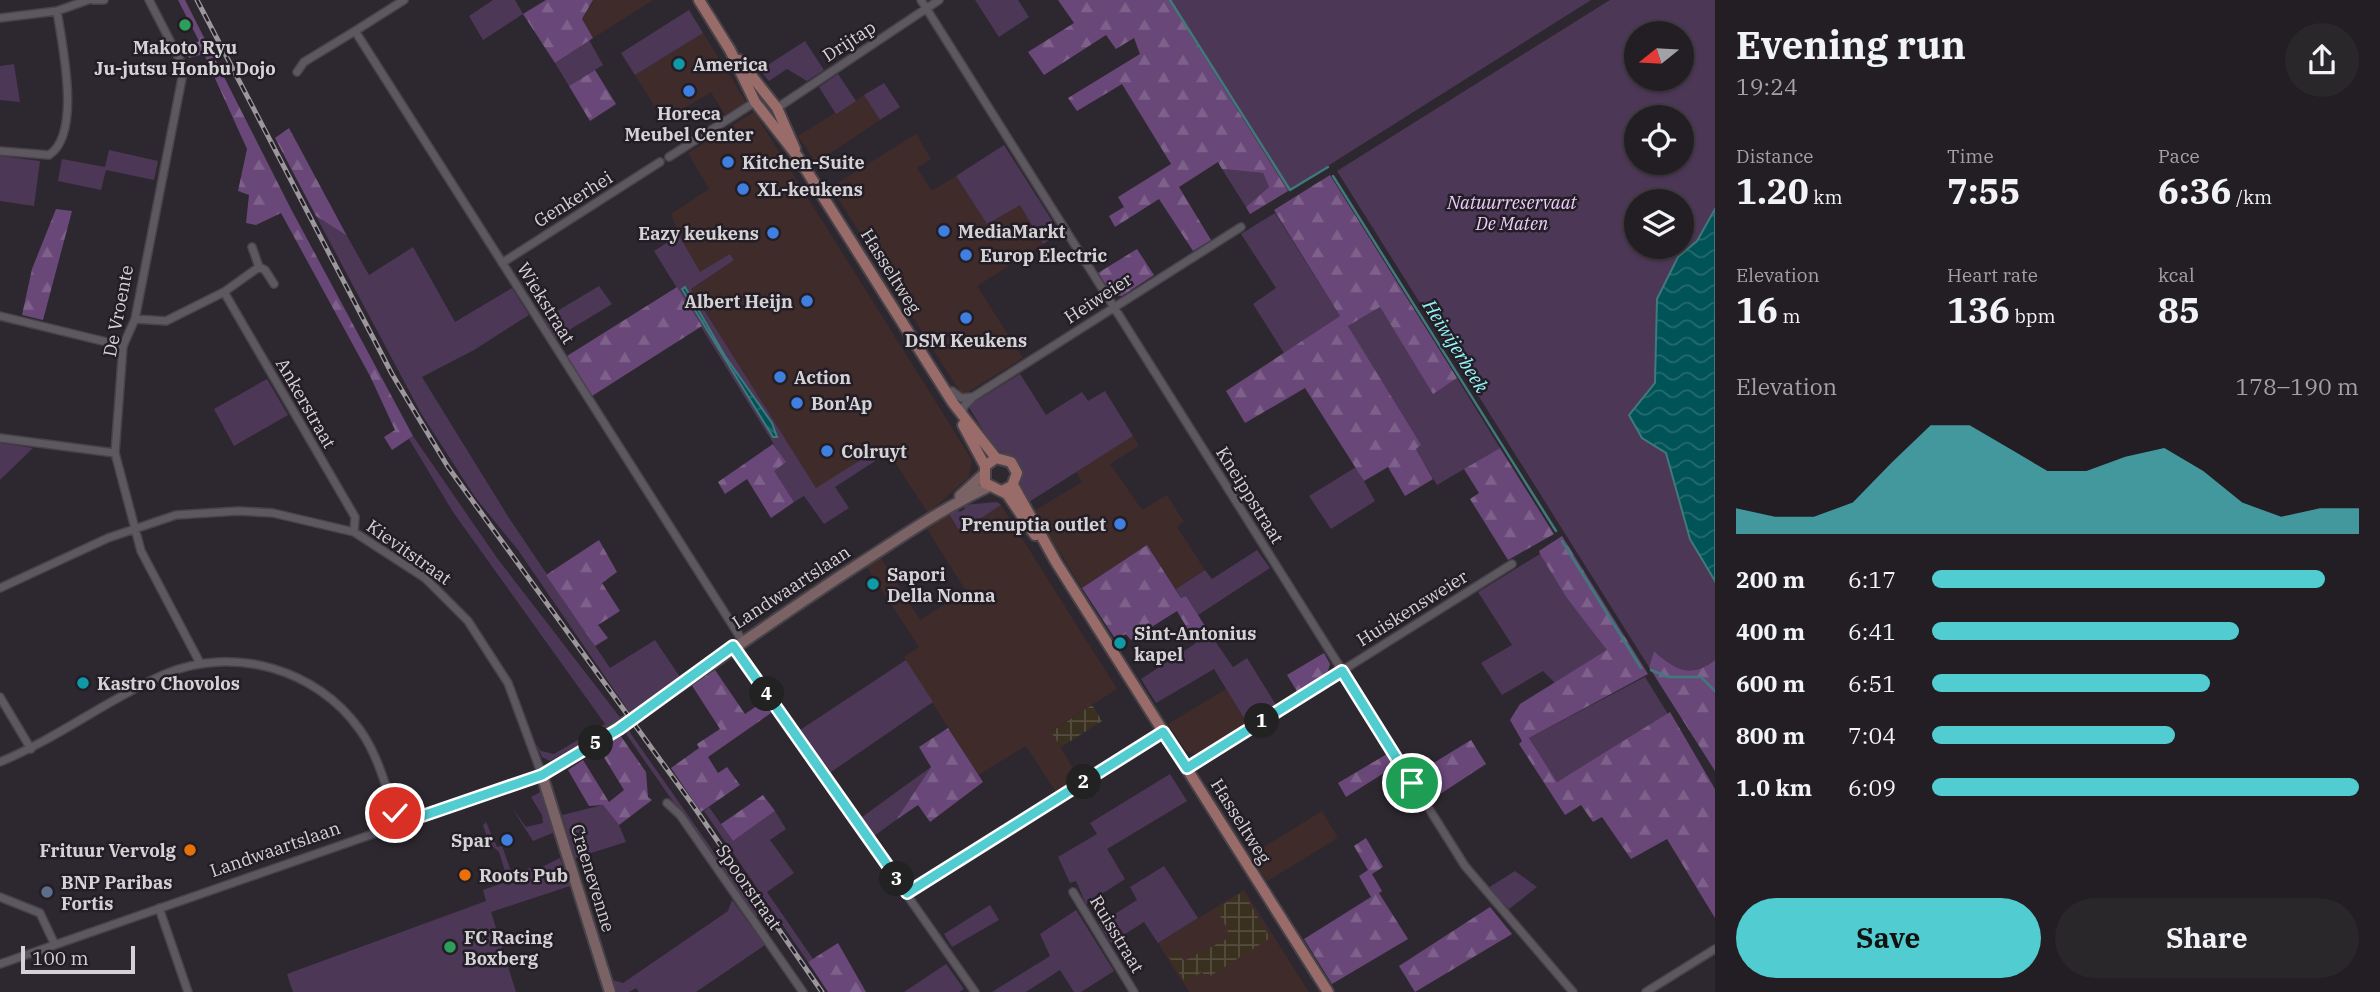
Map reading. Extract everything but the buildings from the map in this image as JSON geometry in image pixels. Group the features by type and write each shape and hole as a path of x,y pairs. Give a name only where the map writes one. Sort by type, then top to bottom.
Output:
{"main road":[{"name":"Hasseltweg","path":"699,0 730,50 755,102 798,157 962,416 996,458 1006,458 1015,466 1017,473 1013,485 1056,562 1328,992"},
{"name":"Hasseltweg","path":"730,50 767,92 777,108 798,157"},
{"path":"755,102 758,94 767,92"},
{"path":"765,117 774,117 777,108"},
{"name":"Hasseltweg","path":"951,396 984,471 988,487"},
{"path":"984,471 996,458"},
{"path":"988,487 1002,491 1013,485"},
{"name":"Hasseltweg","path":"1002,491 1056,562"}],"street":[{"path":"0,18 57,11 90,0 104,0"},
{"name":"De Vroente","path":"149,0 181,62 183,72 135,319 123,346 115,453 133,528 147,564 200,663"},
{"path":"297,72 304,62 404,0"},
{"name":"Kneippstraat","path":"921,0 1465,866 1573,992"},
{"name":"Drijtap","path":"777,108 939,0"},
{"path":"0,151 41,156 55,151 60,143 70,92 57,11"},
{"name":"Wiekstraat","path":"355,31 737,643 975,992"},
{"path":"669,158 755,102"},
{"name":"Genkerhei","path":"502,263 660,162"},
{"name":"Heiweier","path":"962,416 964,406 973,397 1241,227"},
{"path":"252,247 259,267 274,284"},
{"path":"135,319 166,321 224,292 259,267"},
{"name":"Ankerstraat","path":"224,292 355,517 354,531"},
{"path":"0,316 123,346"},
{"path":"951,396 973,397"},
{"path":"0,438 115,453"},
{"name":"Landwaartslaan","path":"944,509 984,471"},
{"name":"Landwaartslaan","path":"0,964 542,775 619,729 737,643 944,509 988,487"},
{"name":"Kievitstraat","path":"0,588 133,528 176,515 239,511 300,517 354,531 425,578 468,621 508,683 542,775"},
{"name":"Huiskensweier","path":"1187,768 1512,564"},
{"path":"0,762 31,749 164,675 200,663 242,662 280,670 317,688 333,700 360,731 373,752 399,824"},
{"path":"0,697 31,749"},
{"path":"907,893 1163,732"},
{"name":"Craenevenne","path":"542,775 610,992"},
{"name":"Spoorstraat","path":"667,803 680,815 743,910 803,992"},
{"name":"Ruisstraat","path":"1073,892 1134,992"},
{"path":"0,897 40,913 55,945"},
{"path":"159,908 188,992"},
{"path":"1646,992 1715,950"}],"shaded area":[{"path":"594,0 653,0 593,38 582,20"},
{"path":"703,33 746,102 725,115 711,92 664,121 635,75"},
{"path":"864,95 880,120 816,163 798,136"},
{"path":"754,112 972,460 969,477 928,513 885,447 816,488 691,289 734,259 730,254 700,273 679,235 671,214 709,189 688,153"},
{"path":"916,134 931,159 917,168 932,191 956,176 987,224 1020,204 1043,244 977,286 1023,358 965,394 960,392 831,187"},
{"path":"1133,436 1139,446 1110,464 1142,510 1167,495 1184,522 1177,527 1205,570 1176,589 1147,545 1082,588 1034,511 1082,482 1076,472"},
{"path":"1001,505 1117,689 1051,731 1078,777 1056,792 1026,746 978,775 904,657 919,647 867,567 881,558 920,620 966,591 927,529 949,514 960,532"},
{"path":"1226,689 1247,723 1198,755 1186,751 1168,724"},
{"path":"1092,705 1102,721 1061,747 1051,732"},
{"path":"1322,811 1338,838 1267,881 1251,855"},
{"path":"1244,890 1309,992 1189,992 1158,943"},
{"path":"1243,892 1270,938 1207,978 1202,972 1185,982 1169,957 1177,951 1184,961 1229,938 1227,928 1216,909"}],"green space":[{"path":"178,0 185,0 291,209 413,436 392,450 384,437 395,430 370,376 281,213 256,225 246,223 249,195 238,191 247,149 204,54 189,58 185,49 199,41"},
{"path":"493,0 515,0 523,14 483,40 469,16"},
{"path":"546,0 593,0 582,19 593,38 555,63 523,14"},
{"path":"975,0 1018,0 1029,17 999,37"},
{"path":"1058,0 1169,0 1288,191 1250,214 1246,207 1269,187 1263,173 1222,169 1218,162 1179,187 1211,240 1193,251 1159,199 1115,227 1109,216 1124,207 1118,197 1171,164 1122,84 1077,111 1068,98 1140,54 1134,38 1116,49 1106,35 1044,75 1028,52 1074,23"},
{"path":"1169,0 1591,0 1288,191"},
{"name":"Natuurreservaat De Maten","path":"1610,0 1715,0 1715,660 1699,669 1684,670 1669,663 1654,651 1649,667 1337,171"},
{"path":"689,10 703,33 635,75 621,53"},
{"path":"589,40 603,65 569,86 555,63"},
{"path":"805,41 824,70 807,81 787,69 769,81 760,70"},
{"path":"14,64 20,102 0,100 0,66"},
{"path":"595,70 616,104 590,121 569,86"},
{"path":"838,74 856,101 836,114 819,87"},
{"path":"884,83 900,107 880,120 864,95"},
{"path":"289,128 347,236 316,216 275,138"},
{"path":"1004,145 1060,233 1043,244 1020,205 987,224 956,176"},
{"path":"109,150 158,161 154,180 106,170 101,190 58,181 62,159 105,167"},
{"path":"0,156 40,161 34,206 0,201"},
{"path":"1222,169 1263,173 1269,187 1246,207"},
{"path":"1330,175 1457,378 1433,394 1380,307 1348,326 1421,445 1416,449 1433,479 1405,496 1388,467 1364,481 1305,388 1245,423 1226,391 1340,316 1274,210"},
{"path":"56,209 72,211 43,320 22,315 32,269"},
{"path":"1275,213 1340,316 1284,353 1253,304 1276,288 1241,234"},
{"path":"316,216 347,236 369,275 413,247 455,322 512,288 529,315 474,350 422,377 509,518 610,668 655,640 680,677 630,713 518,550 475,497 422,415"},
{"path":"679,235 700,272 730,254 734,260 691,289 816,488 880,448 885,447 889,452 835,487 849,508 824,524 804,496 794,502 773,471 785,462 654,251"},
{"path":"1137,249 1154,275 1122,296 1113,295 1098,273"},
{"path":"599,286 612,304 556,338 544,319"},
{"path":"677,287 702,326 592,396 567,356"},
{"path":"1380,307 1433,393 1457,378 1500,448 1437,485 1416,449 1420,446 1348,326"},
{"path":"1020,374 1046,415 1082,392 1088,401 1105,391 1133,436 1029,502 1018,487 1019,465 995,449 968,406"},
{"path":"267,379 288,415 234,446 214,409"},
{"path":"413,436 497,558 622,720 550,761 542,757 536,744 541,751 554,754 605,724 453,512 409,439"},
{"path":"0,443 33,448 0,480"},
{"path":"773,444 786,462 774,471 794,502 771,518 747,479 725,494 718,482"},
{"path":"1500,448 1554,534 1508,560 1470,499 1479,493 1464,469"},
{"path":"1356,467 1375,501 1331,529 1309,496"},
{"path":"997,502 1001,505 960,532 949,514 957,509 960,512 965,509 963,505"},
{"path":"1562,536 1648,674 1529,738 1557,782 1670,712 1715,789 1715,918 1667,839 1631,859 1602,817 1593,822 1581,805 1565,815 1519,744 1522,741 1510,720 1520,704 1607,650 1566,597 1540,554 1539,551"},
{"path":"599,540 617,572 602,583 620,611 598,625 608,638 595,646 546,575"},
{"path":"1147,545 1181,598 1186,596 1210,634 1196,643 1177,611 1131,640 1126,634 1116,640 1082,588"},
{"path":"1257,550 1270,568 1198,615 1186,596 1181,598 1176,589 1205,570 1212,579"},
{"path":"1540,554 1566,597 1608,650 1556,684 1543,671 1502,695 1481,663 1512,645 1478,592"},
{"path":"1210,634 1233,667 1247,658 1276,705 1247,723 1214,669 1156,703 1141,679"},
{"path":"1654,651 1683,670 1698,669 1715,660 1715,771 1649,667"},
{"path":"1324,653 1330,664 1328,671 1298,693 1287,675"},
{"path":"906,660 933,702 831,772 800,730"},
{"path":"715,670 745,714 764,701 771,713 708,757 718,773 727,767 740,785 701,812 671,768 699,748 697,744 720,729 691,684"},
{"path":"1645,677 1668,714 1557,782 1529,738"},
{"path":"948,728 983,782 930,822 918,805 896,820 931,767 919,747"},
{"path":"629,729 758,915 754,918 626,734"},
{"path":"620,735 646,772 648,797 652,800 619,825 603,805 589,806 568,770 583,760 609,802 624,790 599,749"},
{"path":"1471,740 1486,764 1431,800 1414,775"},
{"path":"1387,754 1395,766 1346,797 1338,783"},
{"path":"931,767 896,820 874,836 862,817"},
{"path":"1170,774 1187,801 1107,849 1125,879 1086,904 1076,881 1070,883 1058,857 1097,834 1090,823"},
{"path":"542,791 555,832 533,841 512,808 526,827 543,823 542,815 531,797"},
{"path":"763,795 775,811 733,841 721,824"},
{"path":"603,805 619,825 626,842 575,858 562,815"},
{"path":"709,807 733,841 775,811 786,829 770,840 794,873 767,892 813,959 808,962 704,811"},
{"path":"486,822 497,847 502,846 512,874 530,868 532,872 560,858 570,886 491,912 516,992 293,992 287,974 486,901 483,890 508,881 499,852 489,843 483,825"},
{"path":"1366,838 1383,867 1372,874 1382,891 1379,893 1408,939 1332,984 1304,939 1371,897 1359,876 1368,870 1354,846"},
{"path":"1164,866 1198,918 1158,943 1144,922 1111,943 1099,924 1137,900 1130,887"},
{"path":"1515,871 1537,887 1509,909 1488,888"},
{"path":"732,900 765,945 696,992 639,992 636,988 629,992 616,992 612,980 623,983 728,911"},
{"path":"990,905 999,920 952,947 944,934"},
{"path":"1490,907 1512,934 1415,992 1399,966"},
{"path":"1076,910 1114,971 1081,992 1074,992 1060,970 1026,992 992,992 1050,956 1040,934"},
{"path":"838,943 866,992 828,992 808,962"},
{"path":"946,964 964,989 959,992 904,992"}],"water":[{"path":"1715,209 1715,581 1690,539 1666,453 1642,438 1629,415 1655,383 1657,299 1677,259 1694,259 1694,244"},
{"path":"685,287 725,356 772,423 777,437 773,437 682,289"}],"waterway":[{"name":"Heiwijerbeek","path":"1170,0 1290,190 1328,167"},
{"name":"Heiwijerbeek","path":"1333,176 1556,531"},
{"name":"Heiwijerbeek","path":"1562,541 1641,668"},
{"name":"Heiwijerbeek","path":"1651,670 1668,677 1701,677 1715,691"}],"railway":[{"path":"197,0 392,374 448,467 690,801 822,992"}],"place":[{"name":"Makoto Ryu Ju-jutsu Honbu Dojo","path":"185,25"},
{"name":"America","path":"679,64"},
{"name":"Horeca Meubel Center","path":"689,91"},
{"name":"Kitchen-Suite","path":"728,162"},
{"name":"XL-keukens","path":"743,189"},
{"name":"MediaMarkt","path":"944,231"},
{"name":"Eazy keukens","path":"773,233"},
{"name":"Europ Electric","path":"966,255"},
{"name":"Albert Heijn","path":"807,301"},
{"name":"DSM Keukens","path":"966,318"},
{"name":"Action","path":"780,377"},
{"name":"Bon'Ap","path":"797,403"},
{"name":"Colruyt","path":"827,451"},
{"name":"Prenuptia outlet","path":"1120,524"},
{"name":"Sapori Della Nonna","path":"873,584"},
{"name":"Sint-Antonius kapel","path":"1120,643"},
{"name":"Kastro Chovolos","path":"83,683"},
{"name":"Spar","path":"507,840"},
{"name":"Frituur Vervolg","path":"190,850"},
{"name":"Roots Pub","path":"465,875"},
{"name":"BNP Paribas Fortis","path":"47,892"},
{"name":"FC Racing Boxberg","path":"450,947"}],"route":[{"path":"395,813 399,824 542,775 619,729 733,646 907,893 1163,732 1187,768 1342,671 1412,783"}]}
